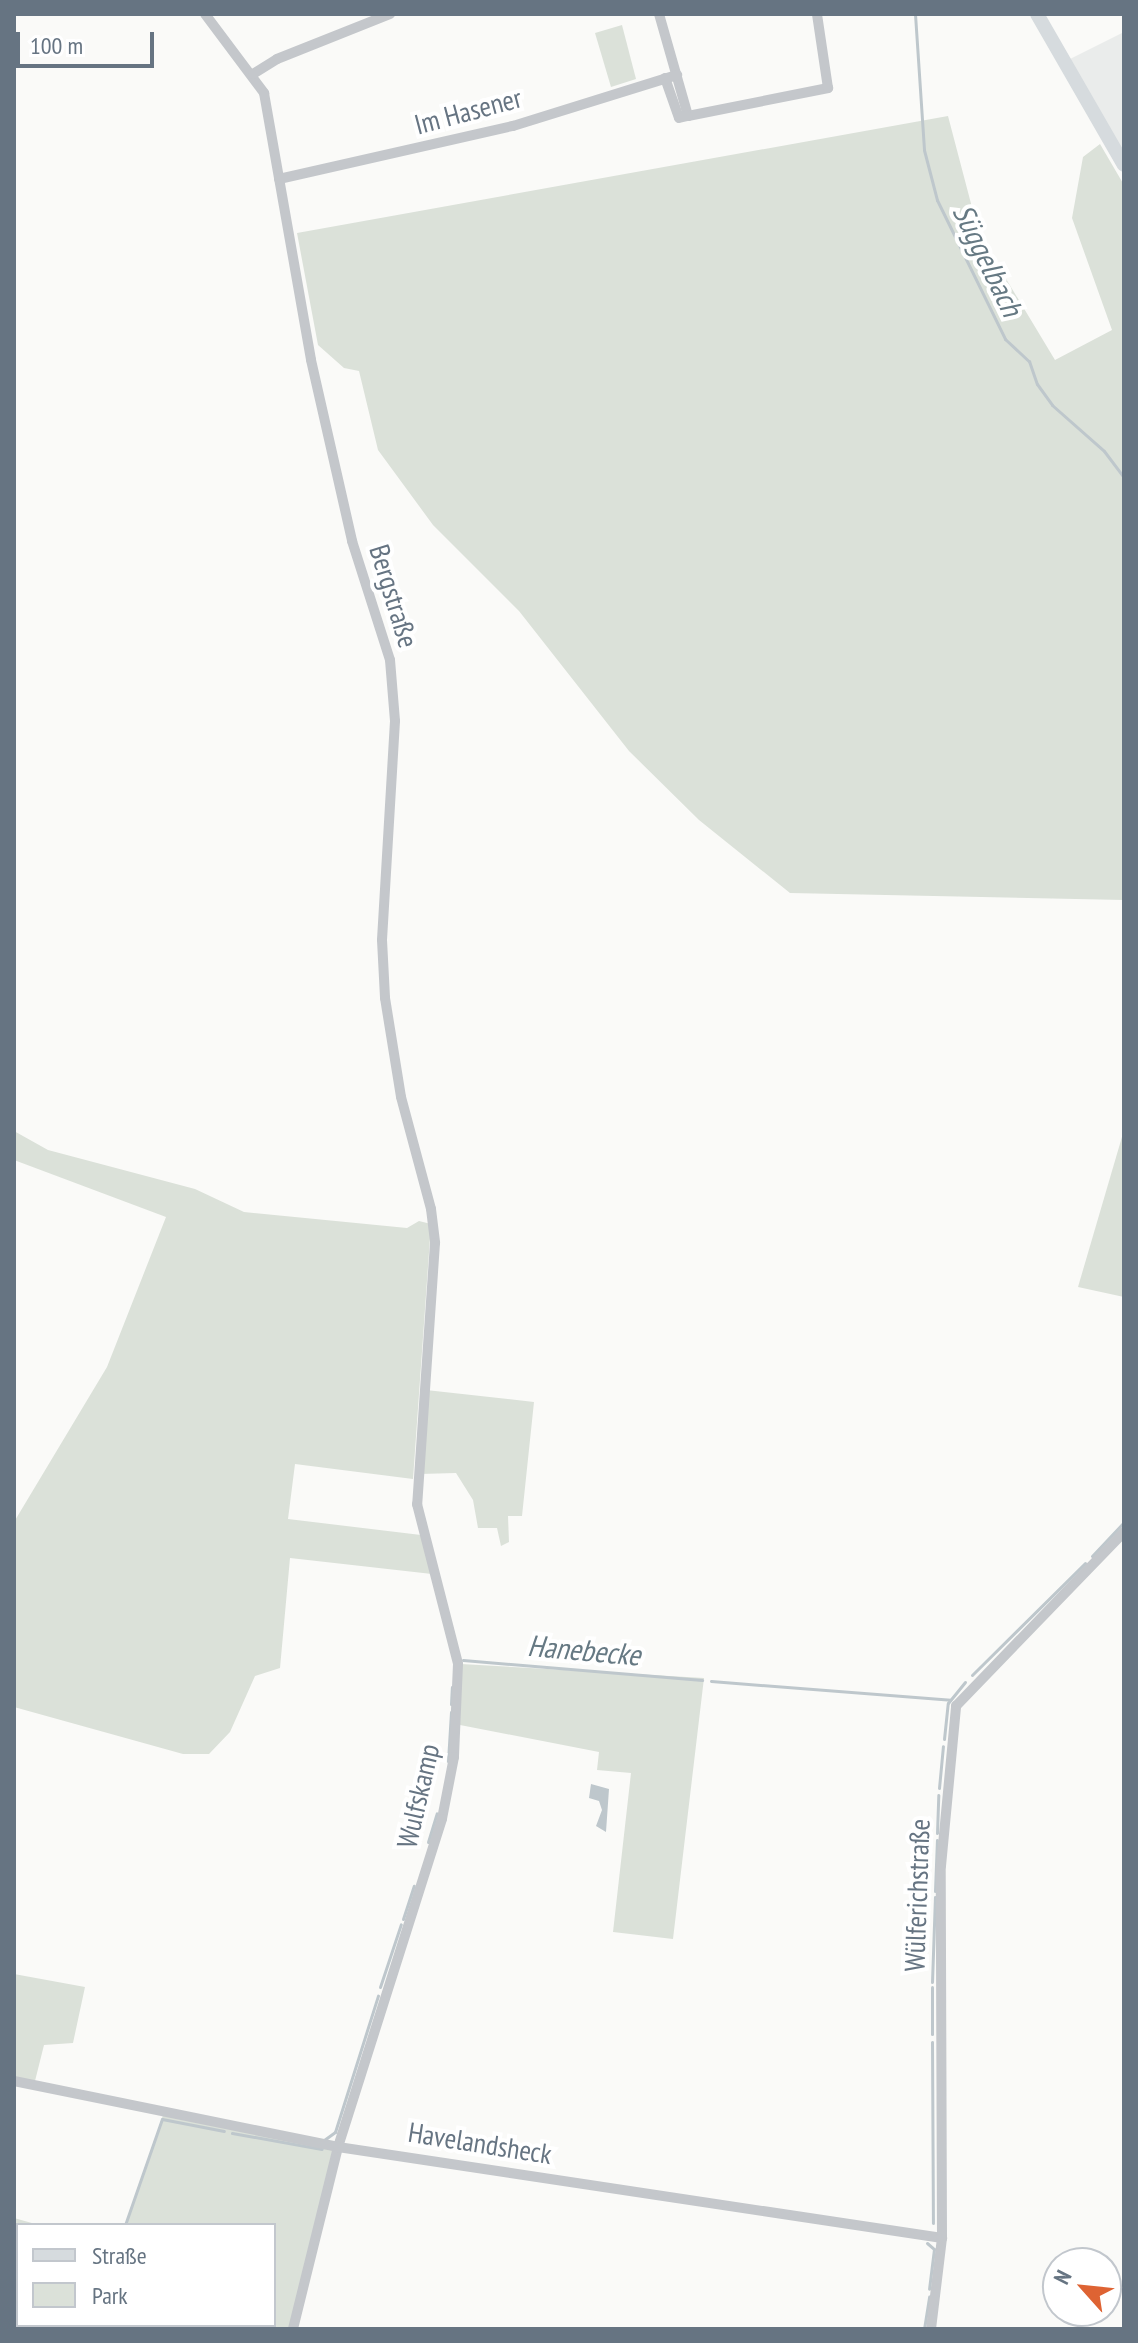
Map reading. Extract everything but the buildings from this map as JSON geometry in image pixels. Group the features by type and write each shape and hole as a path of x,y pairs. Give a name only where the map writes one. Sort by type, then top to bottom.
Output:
{"main road":[{"path":"1037,14 1124,165"}],"street":[{"name":"Bergstraße","path":"205,14 253,74 267,103 311,360 352,541 390,660 395,721 382,940 385,998 401,1097 431,1209 433,1261"},
{"path":"253,74 277,59 390,14"},
{"path":"659,14 688,116"},
{"path":"665,78 679,118 828,88 817,14"},
{"name":"Im Hasener","path":"279,179 513,126 677,75"},
{"name":"Wulfskamp","path":"293,2329 338,2147 442,1819 454,1757 458,1664 416,1482 433,1261"},
{"name":"Wülferichstraße","path":"931,2329 942,2238 938,2000 945,1783 956,1706 1124,1532"},
{"name":"Havelandsheck","path":"14,2081 338,2147 942,2238"}],"shaded area":[{"path":"1124,32 1124,165 1070,59"},
{"path":"591,1784 609,1789 606,1832 596,1826 602,1810 599,1801 589,1798"}],"green space":[{"path":"622,25 636,79 611,87 595,33"},
{"path":"948,116 979,234 1055,360 1112,330 1072,218 1083,157 1100,144 1124,185 1124,900 790,893 699,820 629,751 519,611 433,525 378,450 359,371 344,368 318,345 297,233"},
{"path":"1124,1130 1124,1297 1078,1287"},
{"path":"14,1131 48,1150 195,1189 244,1212 407,1228 419,1221 431,1224 413,1479 295,1464 288,1519 421,1535 432,1574 290,1558 280,1668 255,1676 230,1732 209,1754 183,1754 14,1707 14,1522 107,1367 166,1217 14,1160"},
{"path":"426,1390 534,1402 522,1516 508,1516 509,1542 501,1546 497,1528 478,1528 473,1500 456,1473 420,1474"},
{"path":"461,1664 704,1678 673,1939 613,1932 631,1773 597,1770 599,1752 460,1725"},
{"path":"14,1974 85,1987 73,2043 44,2045 34,2085 14,2081"},
{"path":"164,2112 333,2149 289,2329 14,2329 14,2218 32,2223 16,2223 16,2327 276,2327 276,2223 127,2223"}],"waterway":[{"name":"Süggelbach","path":"915,14 924,150 937,200 1005,339 1029,361 1037,384 1052,405 1104,451 1124,478"},
{"path":"1092,1556 1124,1522"},
{"path":"972,1675 1085,1563"},
{"name":"Hanebecke","path":"463,1660 702,1680"},
{"name":"Hanebecke","path":"711,1681 950,1700"},
{"path":"944,1739 948,1703 965,1682"},
{"name":"Hanebecke","path":"451,1704 452,1687"},
{"name":"Hanebecke","path":"448,1761 451,1712"},
{"path":"939,1788 943,1746"},
{"path":"937,1833 938,1795"},
{"name":"Hanebecke","path":"428,1842 437,1813"},
{"path":"935,1891 937,1840"},
{"name":"Hanebecke","path":"403,1919 414,1886"},
{"path":"932,1982 935,1897"},
{"name":"Hanebecke","path":"380,1987 401,1924"},
{"path":"932,1987 932,2034"},
{"name":"Hanebecke","path":"324,2140 335,2132 378,1996"},
{"path":"932,2042 933,2223"},
{"name":"Hanebecke","path":"126,2223 162,2119 224,2131"},
{"name":"Hanebecke","path":"232,2133 322,2149"},
{"path":"927,2243 934,2249 929,2289"},
{"path":"924,2329 929,2296"}]}
